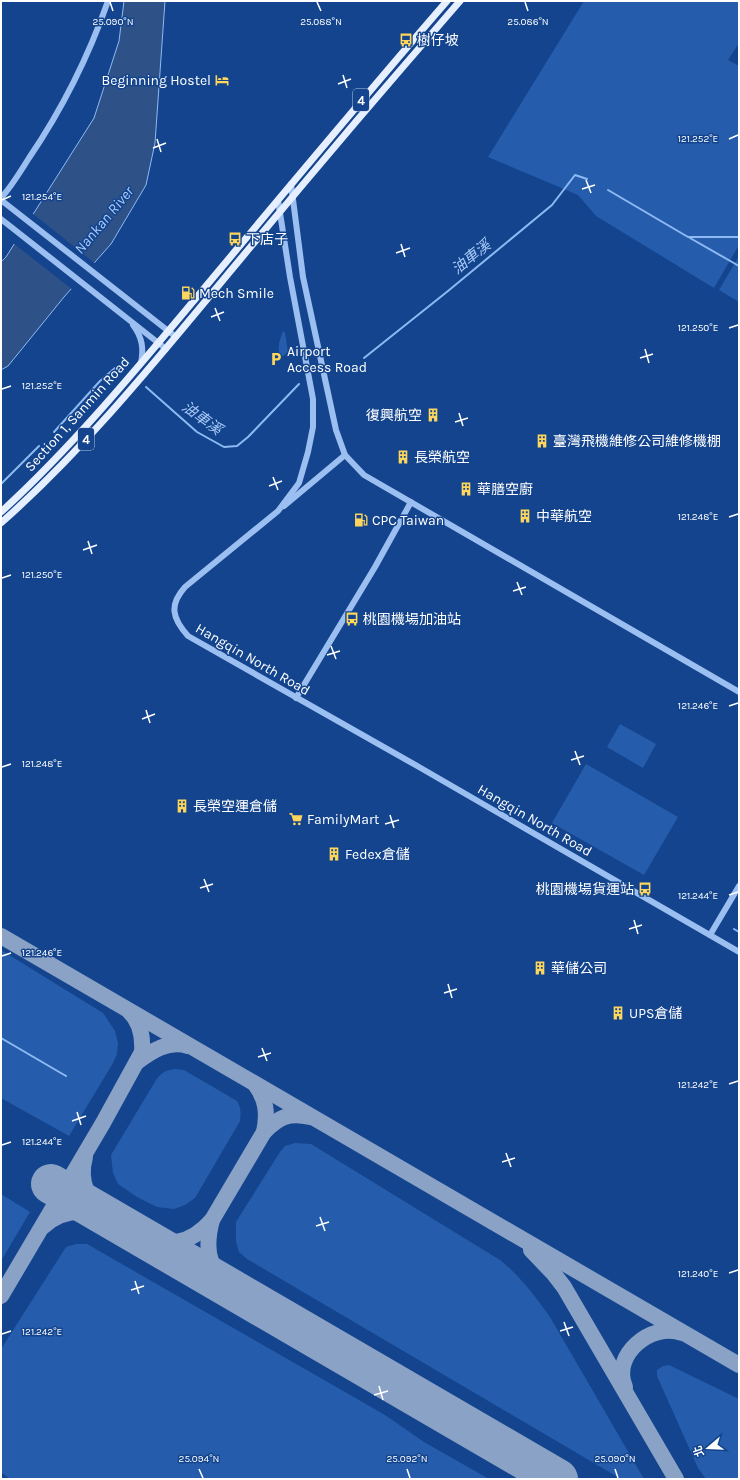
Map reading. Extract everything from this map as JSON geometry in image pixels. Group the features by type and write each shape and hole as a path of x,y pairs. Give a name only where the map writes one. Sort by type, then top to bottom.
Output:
{"main road":[{"name":"4","path":"278,200 447,1"},
{"name":"4","path":"293,197 460,1"},
{"name":"Section 1, Sanmin Road","path":"1,523 68,459 166,349 293,197"},
{"name":"Section 1, Sanmin Road","path":"1,512 60,454 169,330 278,200"}],"street":[{"path":"108,1 87,57 74,85 34,152 2,200 93,270 176,337"},
{"path":"291,184 303,277 336,430 345,456 364,475 739,692"},
{"name":"Hangqin North Road","path":"278,200 288,271 313,399 313,427 300,483 278,511 178,595 174,603 175,613 182,629 188,636 419,767 739,952"},
{"path":"1,219 166,349"},
{"path":"128,319 136,329 141,340 143,351 141,362"},
{"path":"278,511 345,456"},
{"path":"296,698 375,567 411,502"},
{"path":"710,935 739,886"}],"shaded area":[{"path":"584,1 739,1 739,43 728,60 739,66 739,245 714,288 596,216 578,195 488,157"},
{"path":"739,256 739,302 719,290"},
{"path":"283,331 285,333 288,352 281,356 279,347"},
{"path":"620,724 656,744 643,768 607,747"},
{"path":"586,764 678,817 644,875 552,823"},
{"path":"1,950 103,1013 115,1031 118,1043 117,1054 69,1136 1,1098"},
{"path":"175,1069 184,1070 237,1101 241,1113 240,1121 195,1198 185,1205 174,1209 157,1207 137,1197 118,1184 113,1173 111,1155 156,1080 164,1072"},
{"path":"295,1143 311,1144 500,1260 514,1273 533,1294 550,1317 644,1479 621,1479 247,1259 239,1252 236,1242 236,1222 280,1152 285,1146"},
{"path":"1,1194 30,1212 1,1261"},
{"path":"76,1244 87,1244 385,1415 424,1442 489,1479 10,1479 1,1472 1,1349 66,1247"},
{"path":"669,1365 739,1399 739,1479 706,1479 698,1468 657,1376 657,1370 663,1366"}],"water":[{"name":"Nankan River","path":"124,1 165,1 155,143 146,185 111,244 64,297 8,366 1,370 1,262 6,257 94,118 119,41"}],"pier":[{"path":"32,213 96,264 73,290 13,243"}],"waterway":[{"name":"油車溪","path":"364,358 552,205 575,175 587,179"},
{"name":"油車溪","path":"608,190 688,237 739,237"},
{"path":"690,238 739,266"},
{"name":"油車溪","path":"54,432 100,381 115,368 124,369"},
{"name":"油車溪","path":"146,387 197,432 224,447 237,446 248,437 299,384"},
{"name":"油車溪","path":"1,484 39,446"},
{"path":"734,929 739,932"},
{"path":"1,1038 66,1076"}],"taxiway":[{"path":"1,936 739,1365"},
{"path":"1,1296 103,1123 142,1052 142,1041 139,1025 129,1011"},
{"path":"137,1062 148,1054 167,1046 174,1044 188,1046"},
{"path":"255,1084 262,1095 265,1106 266,1119 264,1132"},
{"path":"137,1234 158,1241 168,1242 177,1242 195,1235 212,1220 264,1132 280,1119 285,1117 296,1115 310,1117"},
{"path":"85,1157 83,1175 87,1191 96,1206 109,1218"},
{"path":"44,1226 58,1216 74,1212 90,1212 106,1216"},
{"path":"212,1220 208,1242 211,1260 220,1276 236,1292"},
{"path":"531,1250 564,1287 676,1479"},
{"path":"625,1387 622,1375 624,1364 629,1353 637,1344 658,1332 670,1331 682,1333"}],"runway":[{"path":"51,1184 558,1479"}],"place":[{"name":"樹仔坡","path":"406,40"},
{"name":"Beginning Hostel","path":"222,80"},
{"name":"下店子","path":"235,239"},
{"name":"Mech Smile","path":"188,293"},
{"name":"Airport Access Road","path":"276,359"},
{"name":"復興航空","path":"433,415"},
{"name":"臺灣飛機維修公司維修機棚","path":"542,441"},
{"name":"長榮航空","path":"403,457"},
{"name":"華膳空廚","path":"466,489"},
{"name":"中華航空","path":"525,516"},
{"name":"CPC Taiwan","path":"361,520"},
{"name":"桃園機場加油站","path":"352,619"},
{"name":"長榮空運倉儲","path":"182,806"},
{"name":"FamilyMart","path":"296,819"},
{"name":"Fedex倉儲","path":"334,854"},
{"name":"桃園機場貨運站","path":"645,889"},
{"name":"華儲公司","path":"540,968"},
{"name":"UPS倉儲","path":"618,1013"}]}
